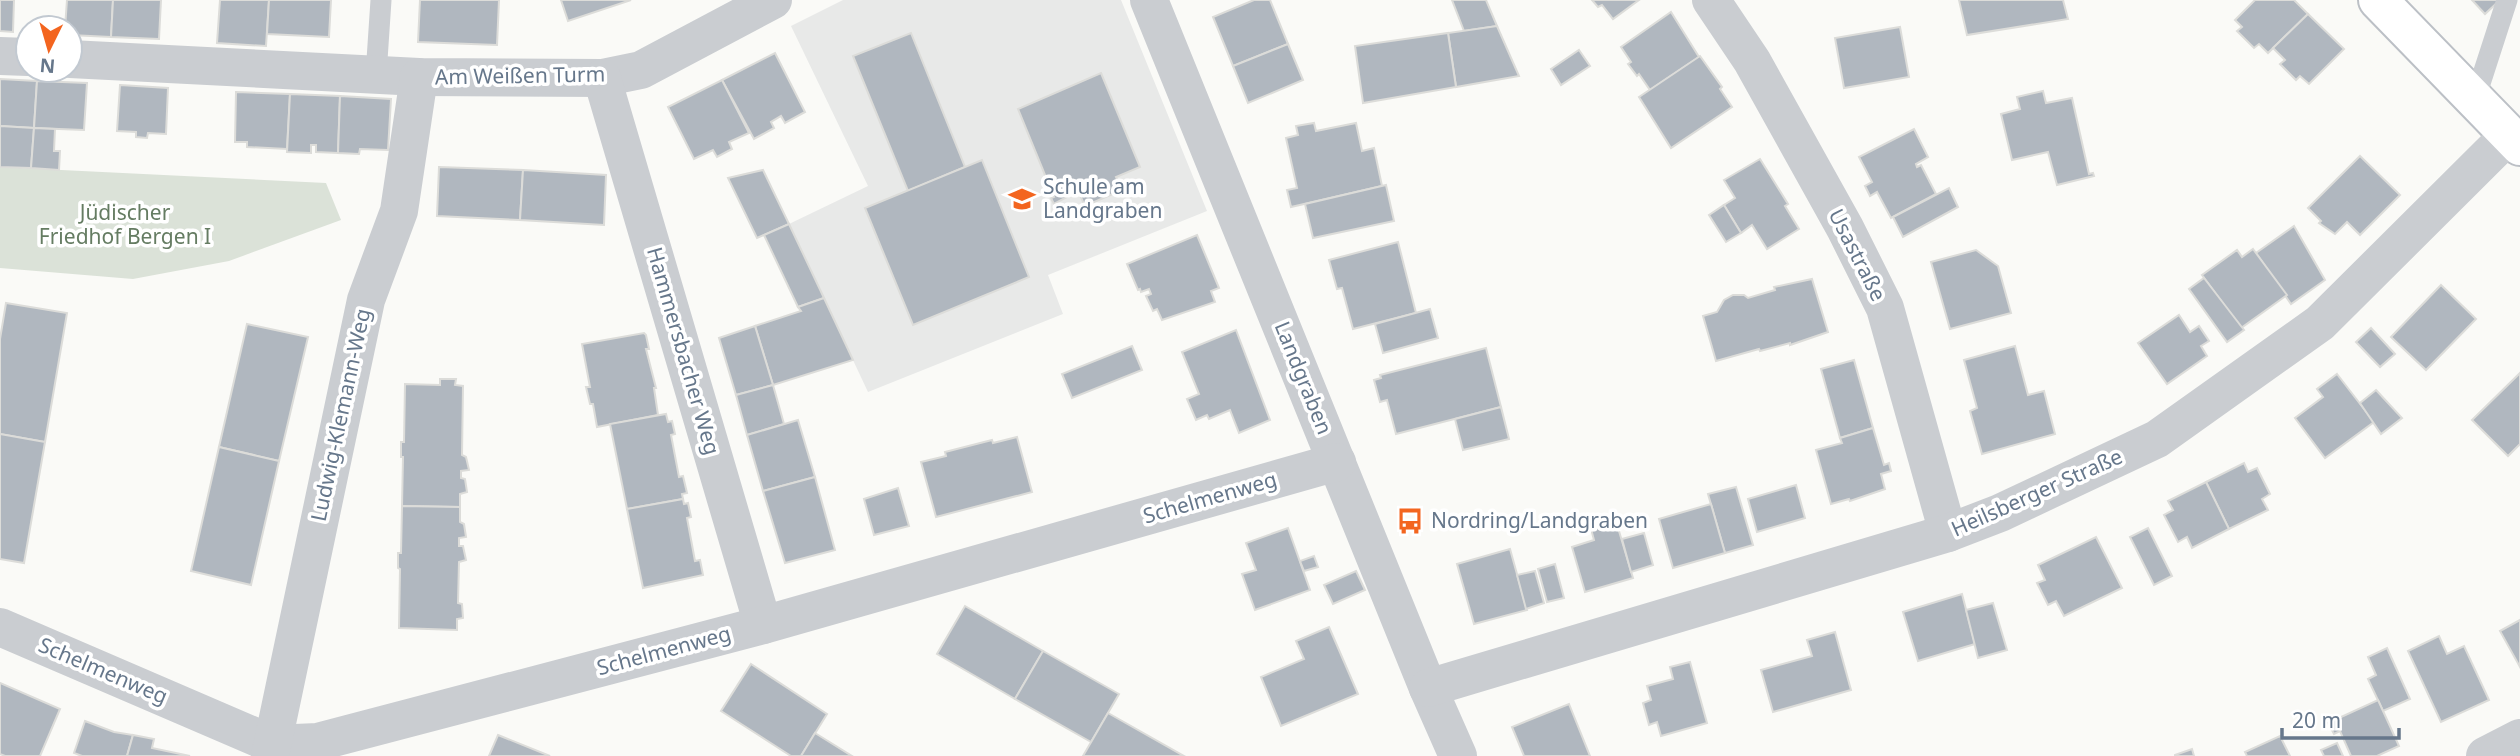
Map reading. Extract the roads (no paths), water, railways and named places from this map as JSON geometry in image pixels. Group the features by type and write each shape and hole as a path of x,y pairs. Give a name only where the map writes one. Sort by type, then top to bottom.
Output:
{"main road":[{"path":"2378,0 2514,140"}],"street":[{"name":"Am Weißen Turm","path":"84,60 419,77 603,78 641,70 773,0"},
{"name":"Landgraben","path":"1149,0 1458,756"},
{"name":"Usastraße","path":"1711,0 1752,61 1845,228 1885,308 1948,533"},
{"name":"Ludwig-Klemann-Weg","path":"271,750 366,300 399,211 419,77"},
{"name":"Hammersbacher Weg","path":"603,78 763,625"},
{"name":"Heilsberger Straße","path":"1428,688 1948,533 2000,513 2157,439 2320,323 2514,140"},
{"name":"Schelmenweg","path":"0,627 271,750 318,742 763,625 1337,462"},
{"path":"2485,756 2520,738"}],"lane":[{"path":"376,75 381,0"},
{"path":"2475,99 2507,0"}],"place":[{"name":"Schule am Landgraben","path":"1022,199"},
{"name":"Nordring/Landgraben","path":"1410,521"}],"park label":[{"name":"Jüdischer Friedhof Bergen I","path":"125,225"}]}
